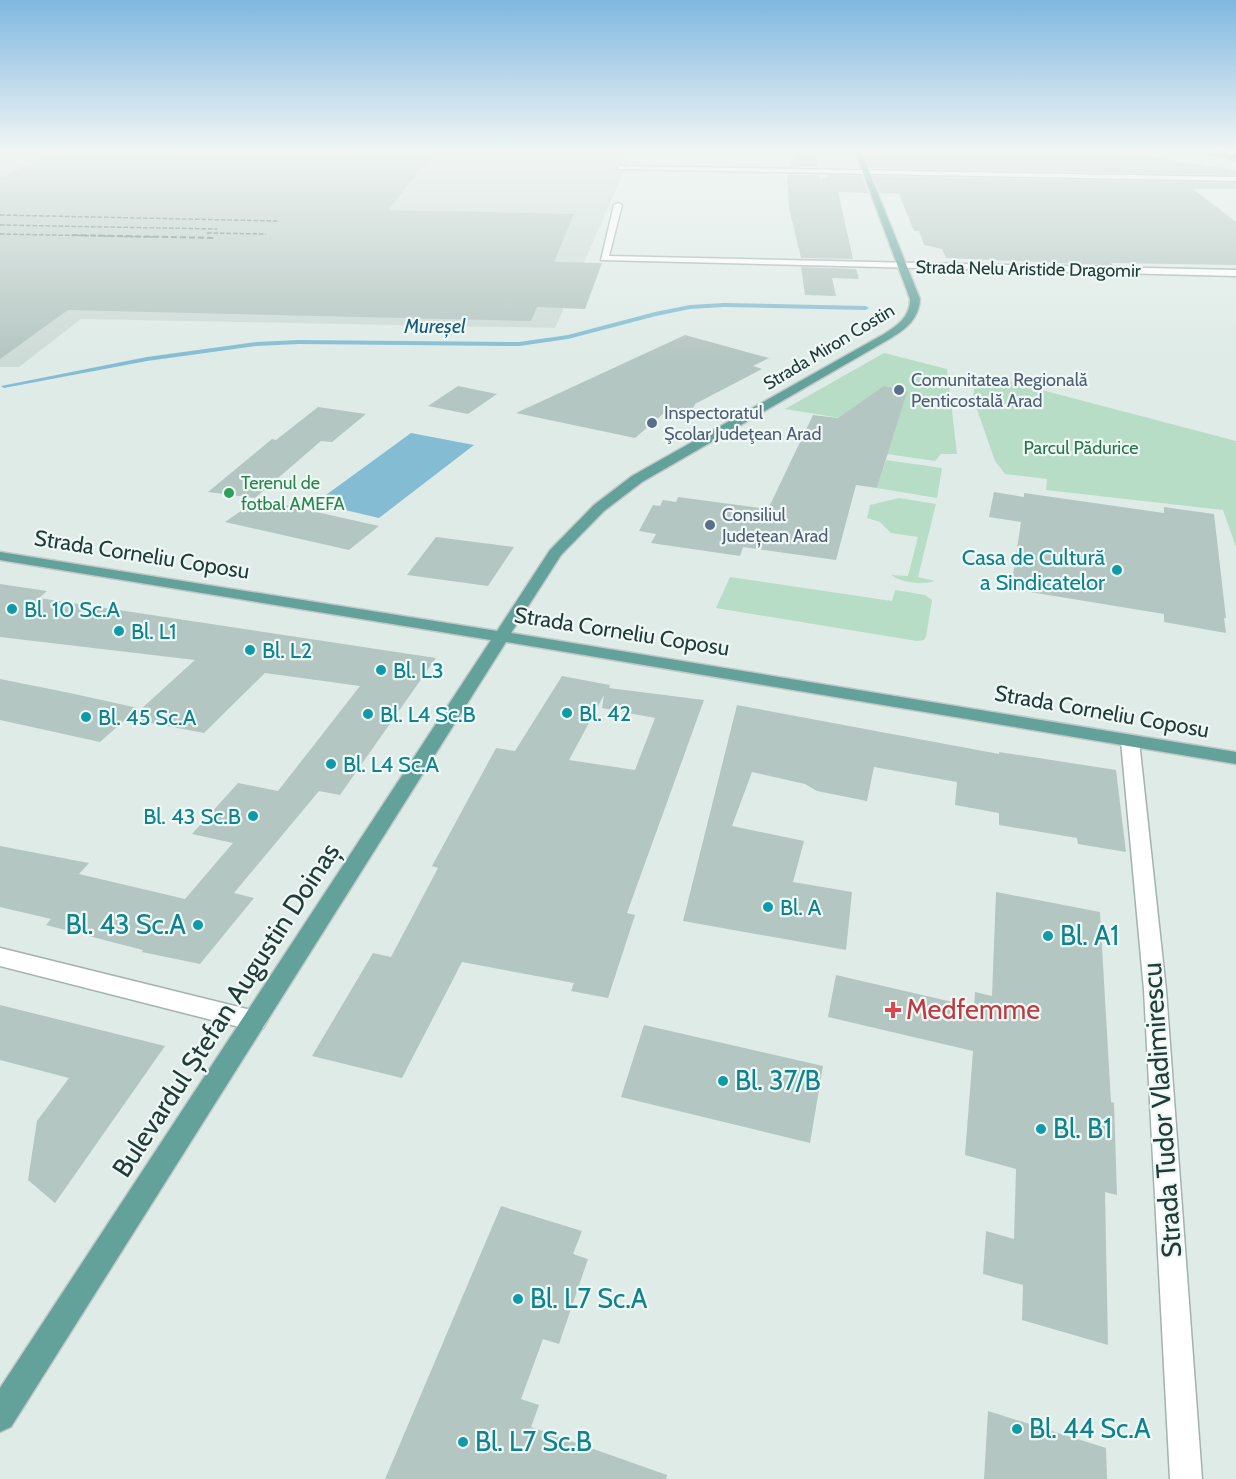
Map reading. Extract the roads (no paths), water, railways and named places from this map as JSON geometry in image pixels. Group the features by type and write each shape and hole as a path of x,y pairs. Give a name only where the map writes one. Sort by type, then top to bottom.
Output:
{"main road":[{"name":"Strada Miron Costin","path":"501,636 541,573 569,537 600,508 637,479 908,322 916,306 904,266 884,220"},
{"name":"Strada Corneliu Coposu","path":"0,556 501,636 1236,758"},
{"name":"Bulevardul Ștefan Augustin Doinaș","path":"0,1416 501,636"}],"street":[{"name":"Strada Nelu Aristide Dragomir","path":"614,220 604,258 1236,273"},
{"name":"Strada Tudor Vladimirescu","path":"1130,741 1155,990 1186,1479"},
{"path":"0,957 255,1021"}],"water":[{"path":"411,433 474,445 379,518 315,503"}],"waterway":[{"name":"Mureșel","path":"4,386 147,359 256,344 299,342 519,344 568,337 690,307 724,305 866,308"}],"railway":[{"path":"233,220 278,221"},
{"path":"0,225 217,229"},
{"path":"207,233 266,234"},
{"path":"0,234 153,237"},
{"path":"72,235 216,238"}],"place":[{"name":"Comunitatea Regională Penticostală Arad","path":"899,390"},
{"name":"Inspectoratul Şcolar Judeţean Arad","path":"652,423"},
{"name":"Terenul de fotbal AMEFA","path":"229,493"},
{"name":"Consiliul Județean Arad","path":"710,525"},
{"name":"Casa de Cultură a Sindicatelor","path":"1117,570"},
{"name":"Bl. 10 Sc.A","path":"12,609"},
{"name":"Bl. L1","path":"119,631"},
{"name":"Bl. L2","path":"250,650"},
{"name":"Bl. L3","path":"381,670"},
{"name":"Bl. 42","path":"567,713"},
{"name":"Bl. L4 Sc.B","path":"368,714"},
{"name":"Bl. 45 Sc.A","path":"86,717"},
{"name":"Bl. L4 Sc.A","path":"331,764"},
{"name":"Bl. 43 Sc.B","path":"253,816"},
{"name":"Bl. A","path":"768,907"},
{"name":"Bl. 43 Sc.A","path":"198,925"},
{"name":"Bl. A1","path":"1048,936"},
{"name":"Medfemme","path":"893,1010"},
{"name":"Bl. 37/B","path":"723,1081"},
{"name":"Bl. B1","path":"1041,1129"},
{"name":"Bl. L7 Sc.A","path":"518,1299"},
{"name":"Bl. 44 Sc.A","path":"1017,1429"},
{"name":"Bl. L7 Sc.B","path":"463,1442"}],"park label":[{"name":"Parcul Pădurice","path":"1081,448"}]}
